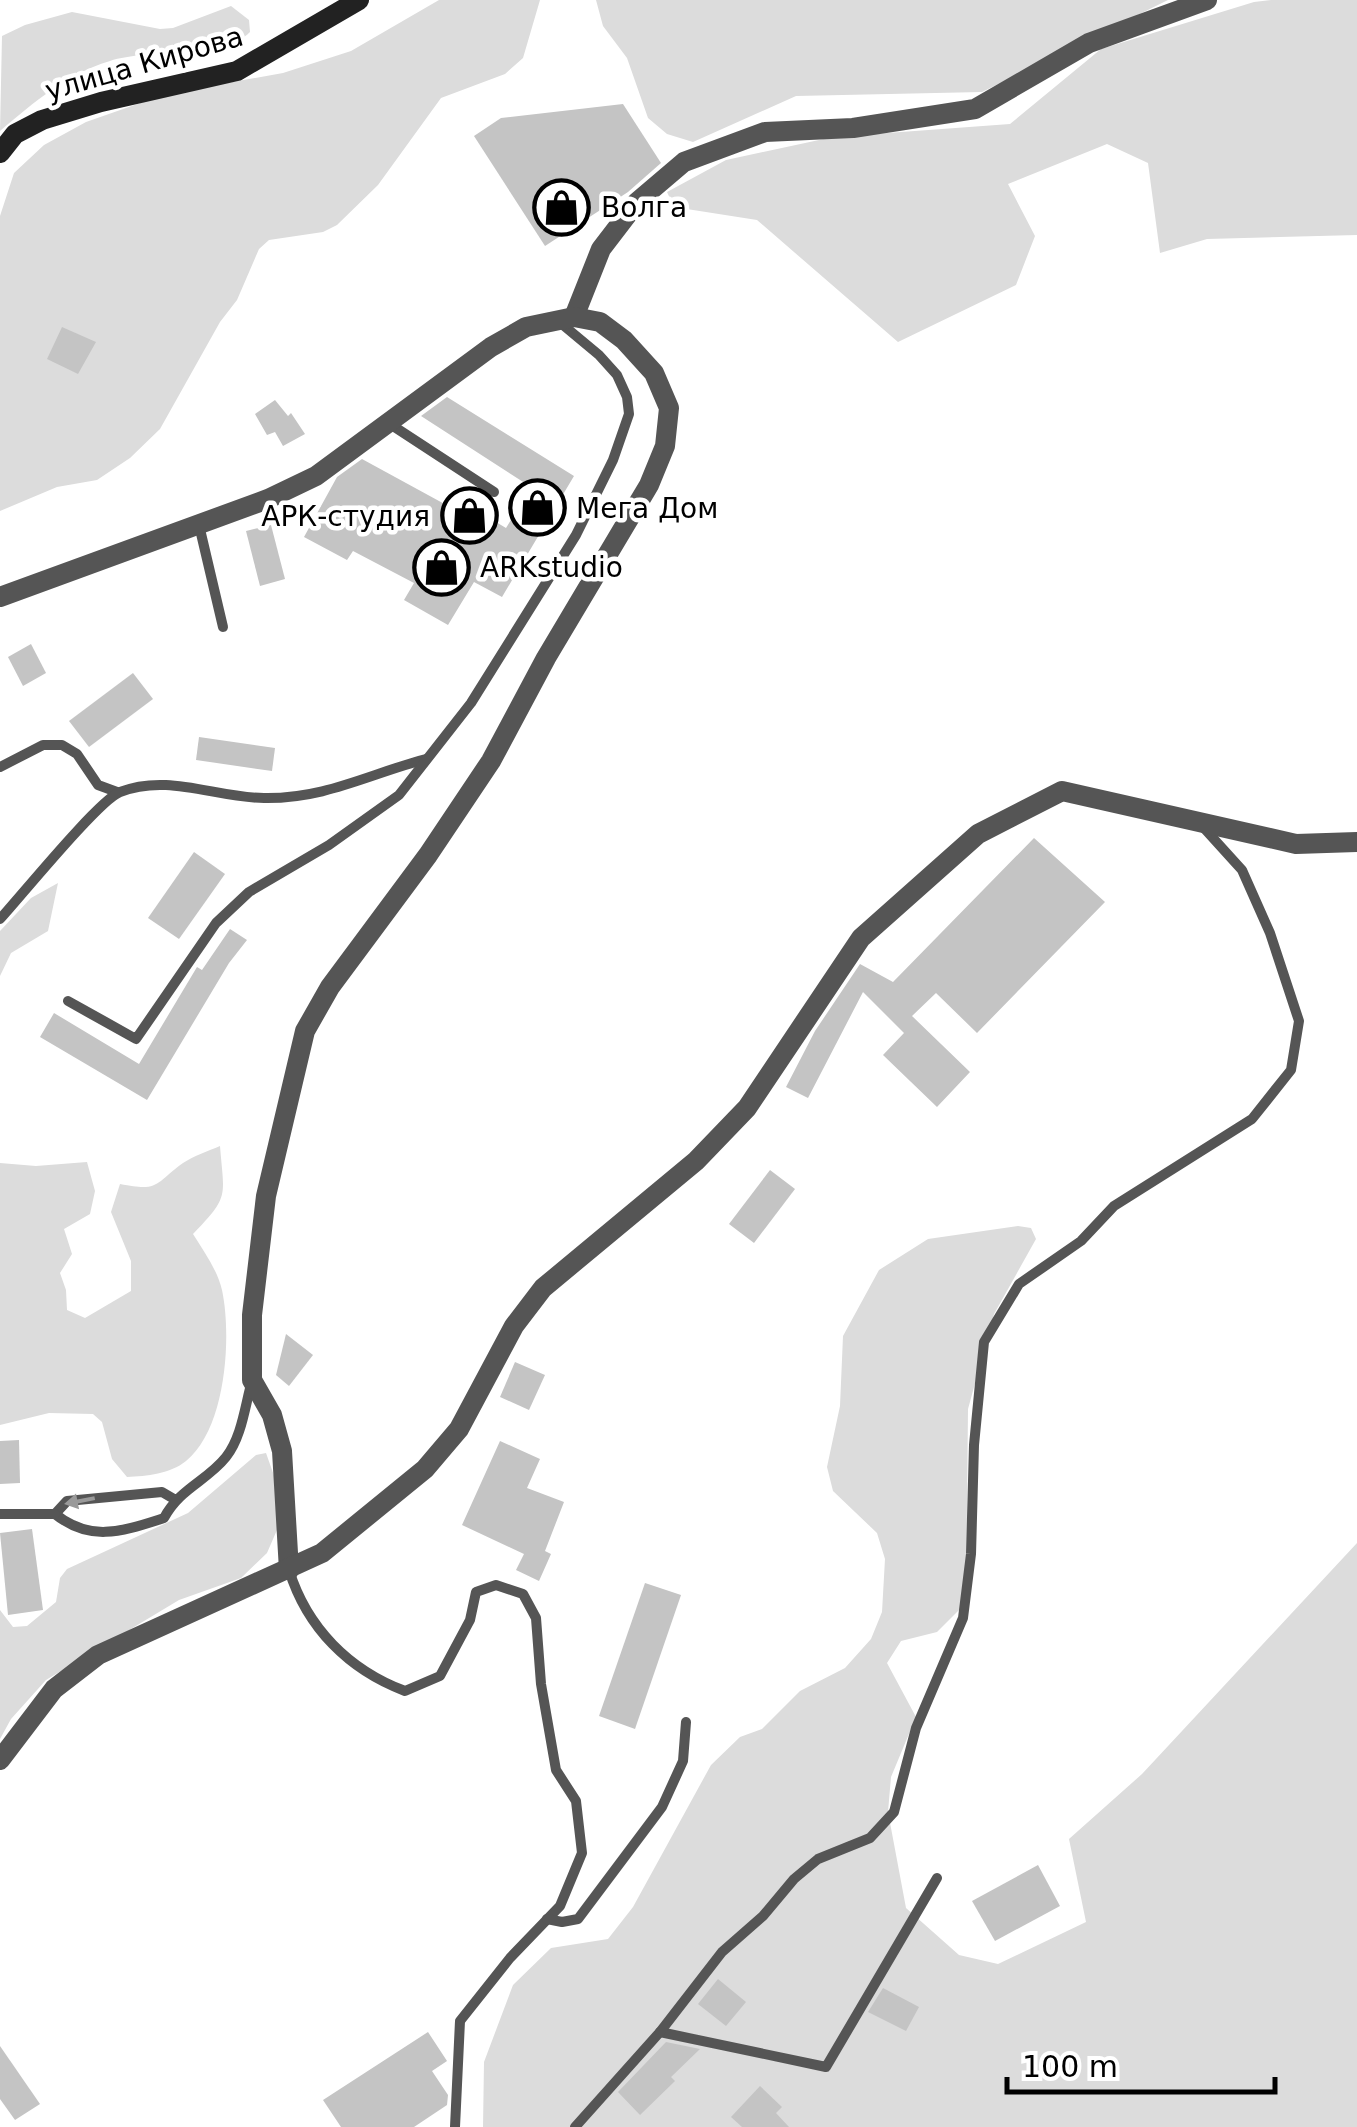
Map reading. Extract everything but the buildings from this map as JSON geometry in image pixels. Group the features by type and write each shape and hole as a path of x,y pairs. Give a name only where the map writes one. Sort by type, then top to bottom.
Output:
{"street":[{"name":"улица Кирова","path":"0,152 14,133 41,119 237,70 276,51 358,0"},
{"path":"565,318 601,249 637,202 684,162 765,132 853,128 975,109 1089,43 1207,0"},
{"path":"0,596 268,499 316,476 491,348 526,327 565,318 600,322 624,340 654,373 669,408 665,446 649,486 546,658 491,760 428,855 330,987 305,1030 266,1196 252,1315 252,1380 272,1415 282,1450 289,1570"},
{"path":"0,1760 54,1689 98,1654 322,1554 425,1469 459,1430 514,1326 544,1288 696,1160 747,1108 861,938 978,834 1062,791 1296,844 1357,842"}],"lane":[{"path":"68,1001 136,1038 216,923 249,892 329,846 399,795 471,703 576,535 614,460 629,414 618,375 565,318"},
{"path":"390,424 494,492"},
{"path":"199,524 223,627"},
{"path":"0,768 42,746 62,745 77,754 98,785 118,792 162,784 261,799 336,790 427,759"},
{"path":"0,919 118,792"},
{"path":"576,2127 660,2032 722,1952 763,1916 794,1879 818,1858 870,1838 894,1812 916,1728 963,1618 972,1554 974,1445 984,1342 1019,1284 1081,1241 1114,1206 1252,1119 1291,1070 1299,1021 1270,933 1242,870 1198,822"},
{"path":"0,1514 55,1514 70,1526 92,1533 134,1528 164,1518 174,1499 226,1458 238,1436 252,1380"},
{"path":"55,1514 67,1501 162,1492 174,1499"},
{"path":"289,1570 308,1617 345,1658 376,1680 405,1692 440,1676 470,1620 476,1592 496,1585 523,1594 536,1618 541,1684 556,1770 576,1801 582,1854 560,1906 510,1958 460,2021 454,2127"},
{"path":"547,1919 578,1919 662,1807 683,1761 686,1722"},
{"path":"660,2032 826,2068 937,1878"}],"shaded area":[{"path":"439,0 540,0 523,58 505,74 441,98 378,185 337,225 323,232 269,240 259,249 237,300 220,322 160,429 130,458 97,480 57,487 0,511 0,216 14,173 44,145 86,122 166,94 283,73 351,51"},
{"path":"596,0 1168,0 982,92 796,96 693,142 667,134 648,118 627,58 603,26"},
{"path":"1271,0 1357,0 1357,235 1207,239 1160,253 1148,163 1107,144 1008,184 1035,236 1016,285 898,342 757,220 674,207 667,192 726,160 833,137 1010,124 1101,49"},
{"path":"231,6 249,20 250,32 238,40 204,50 126,57 94,67 52,90 0,131 2,36 72,12 160,29 173,28"},
{"path":"58,883 48,931 11,953 0,976 0,931 31,898"},
{"path":"220,1146 222,1195 193,1234 220,1282 226,1332 218,1405 199,1446 173,1469 127,1477 112,1459 102,1422 93,1414 49,1413 0,1425 0,1163 36,1166 87,1162 95,1191 90,1214 64,1229 72,1254 60,1273 67,1310 85,1318 131,1291 131,1261 111,1212 120,1184 156,1184 183,1163"},
{"path":"1018,1226 1031,1228 1036,1239 994,1314 968,1409 966,1603 937,1632 901,1641 887,1663 916,1717 891,1777 888,1812 906,1908 959,1955 998,1964 1086,1922 1069,1839 1142,1774 1357,1543 1357,2127 483,2127 484,2062 513,1985 551,1948 608,1939 633,1907 711,1765 740,1737 762,1729 800,1691 845,1668 871,1639 882,1612 885,1559 877,1533 833,1491 827,1467 840,1406 843,1336 879,1270 928,1239"},
{"path":"266,1453 283,1501 283,1516 267,1553 241,1578 179,1600 46,1680 11,1719 0,1739 0,1610 13,1627 27,1626 56,1602 60,1578 67,1569 188,1513 256,1455"}],"place":[{"name":"Волга","path":"562,207"},
{"name":"Мега Дом","path":"537,508"},
{"name":"АРК-студия","path":"469,516"},
{"name":"ARKstudio","path":"441,567"}]}
